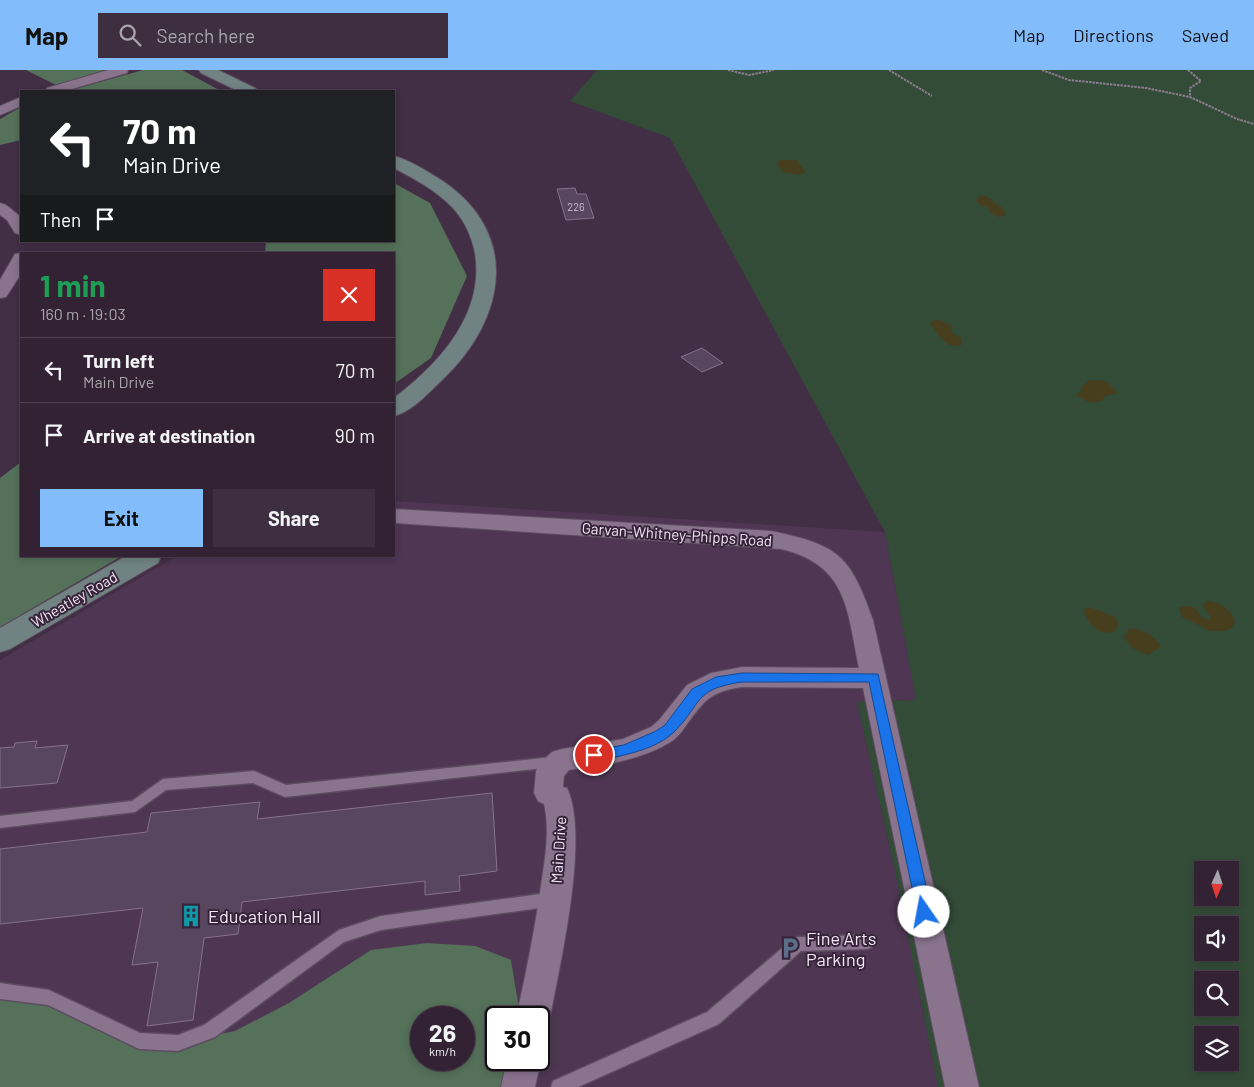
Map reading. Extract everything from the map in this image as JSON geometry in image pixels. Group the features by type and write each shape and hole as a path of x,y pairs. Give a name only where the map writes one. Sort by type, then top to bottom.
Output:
{"main road":[{"path":"206,70 248,90"},
{"path":"395,162 446,191 467,212 484,242 488,266 486,291 477,317 462,342 444,368 410,398 395,408"},
{"name":"Wheatley Road","path":"0,641 146,557"}],"street":[{"path":"55,90 122,70"},
{"path":"0,111 20,101"},
{"path":"0,208 13,217 20,228"},
{"path":"0,293 20,260"},
{"name":"Garvan-Whitney-Phipps Road","path":"395,516 771,539 791,543 818,554 838,568 845,577 862,620 962,1087"},
{"path":"562,760 626,750 661,735 669,728 696,692 720,680 742,677 874,678"},
{"name":"Main Drive","path":"535,1006 554,899 561,830 561,804 557,797 548,793 550,771 562,760"},
{"path":"518,1087 522,1071"}],"lane":[{"path":"0,822 134,806 163,785 254,777 285,791 562,760"},
{"path":"0,990 49,998 139,1041 178,1043 209,1031 339,937 381,923 554,899"},
{"path":"559,1087 713,1018 798,944 867,942"}],"path":[{"path":"728,70 749,75 774,70"},
{"path":"890,70 932,96"},
{"path":"1042,70 1053,76 1077,81 1160,90 1190,97 1236,120 1254,124"},
{"path":"1188,70 1201,81 1190,88 1190,97"}],"shaded area":[{"path":"395,501 885,532 916,700 857,702 895,871 938,1087 0,1087 0,660 175,557 395,557"}],"green space":[{"path":"26,70 105,70 56,85"},
{"path":"143,70 182,70 219,90 72,90"},
{"path":"597,70 1254,70 1254,1087 938,1087 895,871 857,702 916,700 885,532 670,138 570,101"},
{"path":"20,108 20,140 0,145 0,119"},
{"path":"395,184 430,203 467,276 431,358 395,383 395,252 265,252 266,242 395,242"},
{"path":"20,463 20,557 120,557 0,627 0,478"},
{"path":"427,943 475,946 511,960 519,1006 485,1006 485,1071 507,1071 504,1087 0,1087 0,991 49,998 139,1041 178,1043 235,1031 289,1003 371,950"}],"sand":[{"path":"780,160 797,160 806,172 800,175 783,172 777,164"},
{"path":"980,195 990,198 1003,208 1006,215 998,217 989,212 988,207 981,206 976,200"},
{"path":"939,320 951,325 952,333 962,338 962,345 952,346 939,336 930,323"},
{"path":"1088,381 1106,381 1118,393 1105,396 1102,401 1091,403 1078,397 1077,394 1081,392 1081,388"},
{"path":"1205,602 1218,603 1228,610 1235,621 1232,628 1224,631 1210,631 1182,617 1179,608 1189,606 1195,609 1202,618 1210,620 1211,617 1203,607"},
{"path":"1089,607 1115,617 1119,624 1114,632 1099,631 1088,621 1084,612"},
{"path":"1133,628 1154,638 1160,644 1159,648 1148,655 1132,648 1124,637 1129,629"}],"building":[{"path":"575,188 577,194 586,194 594,218 566,220 557,189"},
{"path":"702,348 723,363 702,372 681,357"},
{"path":"37,741 35,748 68,745 57,783 0,788 0,748 14,747 15,743"},
{"name":"Education Hall","path":"492,793 497,871 459,876 460,891 425,895 425,881 242,902 238,934 204,938 193,1020 147,1026 158,962 132,965 143,908 0,924 0,849 147,832 151,813 260,802 257,819"}],"place":[{"name":"Education Hall","path":"191,916"},
{"name":"Fine Arts Parking","path":"790,948"}],"route":[{"path":"594,755 626,750 661,735 669,728 696,692 720,680 742,677 874,678 924,912"}]}
